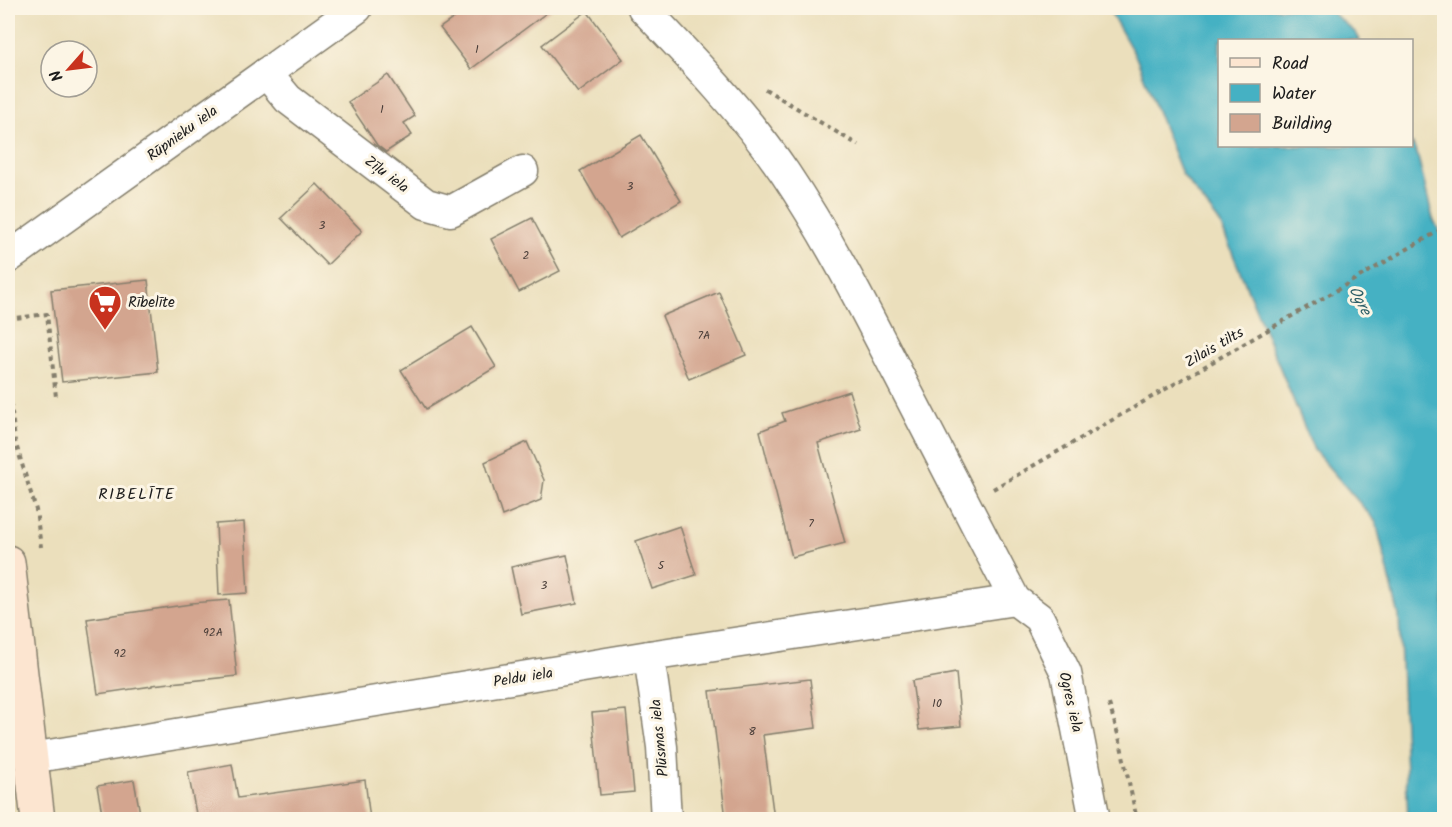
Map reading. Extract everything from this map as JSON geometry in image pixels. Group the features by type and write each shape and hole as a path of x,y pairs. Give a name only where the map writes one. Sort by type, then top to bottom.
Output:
{"main road":[{"path":"8,562 38,819"}],"street":[{"name":"Rūpnieku iela","path":"8,258 357,8"},
{"path":"644,8 698,64 743,118 784,171 820,227 1015,600"},
{"name":"Zīļu iela","path":"266,73 288,99 426,204 451,211 524,171"},
{"name":"Peldu iela","path":"31,758 648,656 1015,600"},
{"name":"Ogres iela","path":"1015,600 1040,618 1066,673 1095,819"},
{"name":"Plūsmas iela","path":"648,656 662,747 666,819"}],"path":[{"path":"757,84 858,145"},
{"name":"Zilais tilts","path":"995,488 1444,228"},
{"path":"8,319 47,314 57,397"}],"water":[{"name":"Ogre","path":"1108,8 1327,8 1356,33 1359,39 1218,39 1218,147 1413,147 1413,145 1417,153 1433,219 1444,240 1444,819 1408,819 1399,616 1376,522 1314,450 1220,223 1182,174 1136,57"}],"building":[{"path":"468,8 553,8 471,69 440,28"},
{"path":"587,11 623,59 578,93 542,45"},
{"path":"388,75 415,116 404,123 412,135 386,152 377,145 348,102"},
{"path":"641,135 681,201 619,238 580,171"},
{"path":"317,184 362,231 327,265 281,218"},
{"path":"532,218 560,271 519,292 491,239"},
{"name":"Rībelīte","path":"148,280 158,372 62,382 51,290"},
{"path":"719,292 746,355 689,379 662,316"},
{"path":"472,327 496,367 426,409 401,370"},
{"path":"849,391 861,429 818,443 845,543 792,557 760,431 785,421 782,413"},
{"path":"527,442 544,480 541,500 502,516 485,462"},
{"path":"244,522 248,593 219,595 216,524"},
{"path":"680,526 696,575 652,589 636,541"},
{"path":"567,555 577,603 521,614 511,567"},
{"path":"229,600 237,676 152,685 98,694 87,619 190,603"},
{"path":"956,673 961,726 919,730 912,681"},
{"path":"810,679 816,728 763,735 774,819 726,819 710,691"},
{"path":"626,710 634,792 600,795 592,713"},
{"path":"232,764 238,798 365,780 370,819 197,819 188,772"},
{"path":"134,780 141,819 103,819 97,786"}],"place":[{"name":"Rībelīte","path":"105,331"}],"district":[{"name":"RIBELĪTE","path":"137,493"}]}
